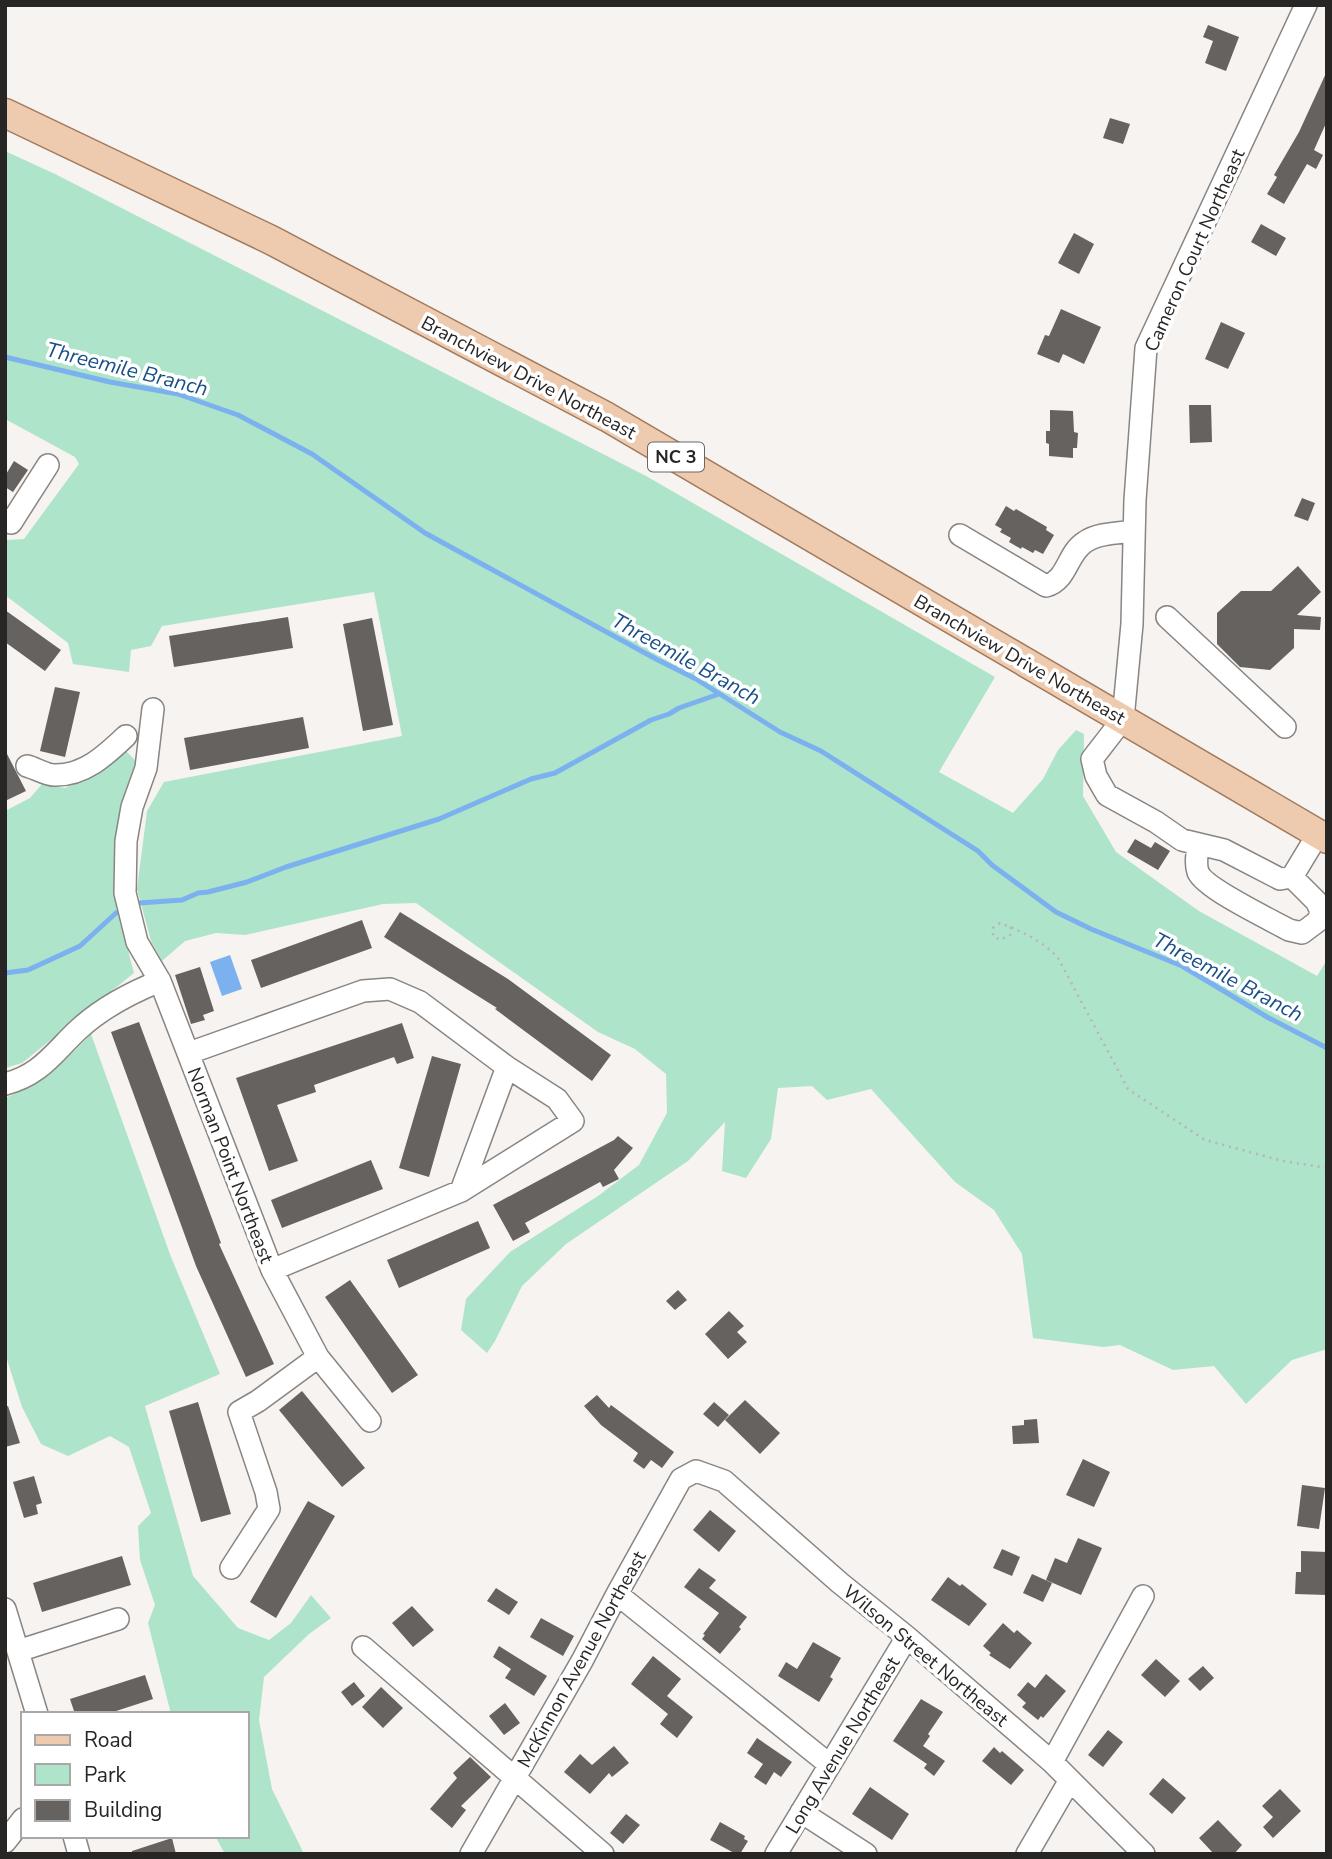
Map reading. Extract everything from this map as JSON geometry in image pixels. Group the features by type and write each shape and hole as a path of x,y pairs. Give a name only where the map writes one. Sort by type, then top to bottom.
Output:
{"main road":[{"name":"Branchview Drive Northeast","path":"5,113 271,240 607,417 1323,837"}],"street":[{"name":"Cameron Court Northeast","path":"1122,719 1132,624 1134,531 1146,348 1306,5"},
{"path":"5,519 11,523 48,465"},
{"path":"960,535 1046,586 1054,584 1061,577 1082,543 1091,538 1134,531"},
{"path":"1167,617 1285,727"},
{"name":"Norman Point Northeast","path":"27,766 53,775 80,770 102,760 153,709 146,768 132,807 126,841 125,893 137,942 160,981 272,1270 318,1357 370,1421"},
{"path":"1122,719 1091,759 1096,776 1107,795 1182,840 1224,850 1280,879 1292,877 1323,837"},
{"path":"1199,844 1196,863 1198,872 1208,885 1289,930 1302,933 1318,921 1321,911 1316,901 1292,877"},
{"path":"5,1084 17,1081 50,1061 80,1028 121,997 160,981"},
{"path":"189,1053 363,991 390,989 420,1002 507,1067 557,1099 573,1121 524,1149 461,1191 272,1270"},
{"path":"461,1191 507,1067"},
{"path":"230,1568 269,1509 266,1492 239,1412 318,1357"},
{"name":"McKinnon Avenue Northeast","path":"471,1854 582,1661 681,1479 696,1471"},
{"name":"Wilson Street Northeast","path":"696,1471 724,1480 840,1583 1052,1762 1144,1854"},
{"path":"617,1594 830,1765"},
{"path":"1052,1762 1143,1596"},
{"path":"5,1609 36,1712"},
{"path":"18,1651 118,1619"},
{"name":"Long Avenue Northeast","path":"786,1850 801,1812 907,1637"},
{"path":"363,1647 603,1854"},
{"path":"1027,1854 1070,1780"},
{"path":"801,1812 866,1854"},
{"path":"5,1842 21,1822"}],"path":[{"path":"1011,927 1010,935 1000,940 993,936 993,928 1000,923 1011,927 1049,947 1058,958 1128,1089 1141,1100 1205,1140 1283,1161 1327,1168"}],"green space":[{"path":"5,151 646,476 995,677 939,772 1013,813 1043,779 1058,750 1076,730 1084,734 1083,796 1116,852 1199,911 1317,976 1327,960 1327,1349 1292,1360 1246,1404 1214,1366 1173,1370 1120,1345 1103,1347 1033,1338 1022,1254 994,1210 955,1182 871,1089 827,1100 812,1086 778,1088 771,1139 746,1178 722,1171 725,1122 688,1161 566,1244 522,1286 487,1353 461,1330 466,1299 510,1252 598,1196 639,1165 667,1113 666,1074 635,1049 598,1032 416,903 383,904 245,935 216,933 185,941 162,961 151,941 137,889 147,811 164,782 402,736 374,592 162,626 151,646 131,650 129,672 73,664 68,643 5,595 5,540 24,539 79,464 75,457 5,419"},
{"path":"125,750 136,761 118,823 116,866 120,910 134,973 22,1063 5,1068 5,811 30,798 42,784 65,788 100,771"},
{"path":"91,1034 171,1257 220,1374 145,1406 193,1576 238,1628 269,1640 291,1623 311,1595 331,1618 309,1634 264,1677 259,1720 272,1789 304,1854 225,1854 216,1838 248,1838 248,1712 170,1712 148,1623 155,1605 140,1560 138,1526 151,1513 129,1447 110,1436 68,1456 41,1444 22,1407 5,1353 5,1098 31,1086 62,1063"}],"water":[{"path":"230,955 242,989 222,996 210,962"}],"building":[{"path":"1208,25 1239,37 1226,71 1205,63 1213,41 1203,37"},
{"path":"1327,71 1327,121 1314,150 1323,155 1316,169 1307,164 1284,204 1267,194"},
{"path":"1110,118 1130,124 1123,144 1103,138"},
{"path":"1261,224 1286,238 1276,256 1251,242"},
{"path":"1074,233 1094,244 1079,274 1058,263"},
{"path":"1061,309 1101,327 1084,364 1063,354 1059,363 1037,354 1045,335 1049,336"},
{"path":"1221,322 1245,333 1228,369 1205,359"},
{"path":"1189,405 1211,405 1212,442 1190,443"},
{"path":"1050,410 1073,411 1074,432 1078,433 1073,458 1049,456 1046,431 1050,431"},
{"path":"14,461 28,470 13,492 5,487 5,476"},
{"path":"1302,498 1315,503 1308,521 1294,516"},
{"path":"1006,506 1047,527 1046,530 1054,535 1043,554 1035,550 1033,553 1022,547 1021,549 1009,542 1011,538 1000,532 1002,529 995,525"},
{"path":"1298,566 1321,592 1297,615 1321,617 1320,630 1294,629 1294,648 1270,670 1240,667 1217,644 1217,613 1241,591 1271,591"},
{"path":"5,610 61,650 45,671 5,642"},
{"path":"288,617 293,648 174,667 169,636"},
{"path":"372,618 393,725 363,731 343,624"},
{"path":"55,687 80,692 65,757 40,751"},
{"path":"303,717 309,748 190,770 184,738"},
{"path":"5,750 26,791 5,801"},
{"path":"1135,839 1151,848 1155,842 1170,851 1158,870 1127,852"},
{"path":"400,912 508,979 611,1055 592,1081 495,1009 497,1008 384,937"},
{"path":"362,920 372,948 261,988 251,960"},
{"path":"200,967 214,1011 203,1015 205,1020 191,1024 175,975"},
{"path":"139,1022 221,1243 219,1244 274,1364 246,1377 196,1266 111,1032"},
{"path":"402,1023 414,1058 397,1064 394,1057 314,1085 316,1092 277,1105 298,1161 269,1171 236,1078"},
{"path":"432,1056 461,1064 429,1177 399,1168"},
{"path":"618,1136 633,1148 614,1170 619,1179 603,1187 600,1182 525,1223 530,1232 513,1241 493,1205"},
{"path":"371,1160 383,1189 282,1228 271,1200"},
{"path":"478,1221 490,1248 399,1288 387,1260"},
{"path":"350,1280 418,1375 392,1393 325,1297"},
{"path":"678,1290 687,1300 675,1310 666,1301"},
{"path":"729,1311 744,1326 737,1332 747,1342 728,1359 705,1334"},
{"path":"302,1391 365,1468 342,1487 279,1410"},
{"path":"597,1395 609,1408 611,1405 674,1452 662,1468 651,1460 644,1469 633,1461 638,1453 601,1425 584,1406"},
{"path":"745,1400 780,1433 760,1454 725,1420"},
{"path":"198,1402 231,1514 201,1522 169,1411"},
{"path":"714,1402 729,1415 718,1427 703,1414"},
{"path":"8,1406 20,1443 5,1447 5,1407"},
{"path":"1037,1419 1039,1443 1013,1444 1012,1426 1024,1425 1024,1420"},
{"path":"1083,1459 1110,1472 1094,1507 1066,1495"},
{"path":"34,1476 42,1503 36,1505 38,1514 24,1518 13,1482"},
{"path":"1302,1485 1325,1488 1319,1529 1297,1526"},
{"path":"308,1501 335,1516 276,1618 250,1602"},
{"path":"710,1510 736,1531 719,1552 693,1530"},
{"path":"1078,1538 1102,1548 1081,1595 1046,1580 1055,1558 1067,1563"},
{"path":"1002,1549 1020,1557 1012,1576 993,1568"},
{"path":"1301,1551 1327,1552 1327,1595 1295,1594 1296,1572 1301,1572"},
{"path":"122,1556 131,1585 42,1612 33,1583"},
{"path":"699,1568 716,1580 709,1588 747,1617 739,1627 741,1629 720,1654 702,1639 719,1613 684,1587"},
{"path":"1032,1574 1052,1583 1043,1602 1023,1593"},
{"path":"948,1577 960,1586 962,1584 987,1604 969,1626 931,1600"},
{"path":"496,1588 518,1602 509,1615 487,1601"},
{"path":"412,1606 434,1630 413,1647 392,1623"},
{"path":"541,1618 574,1636 563,1656 530,1637"},
{"path":"1003,1623 1014,1633 1017,1630 1032,1643 1010,1669 989,1655 991,1653 983,1646"},
{"path":"813,1642 841,1658 830,1677 833,1679 819,1702 778,1676 786,1662 797,1669"},
{"path":"499,1646 547,1676 534,1696 505,1678 511,1669 493,1657"},
{"path":"653,1656 681,1679 667,1696 693,1717 677,1738 660,1724 668,1714 631,1684"},
{"path":"1156,1659 1180,1681 1165,1697 1141,1675"},
{"path":"1203,1666 1214,1678 1200,1691 1188,1679"},
{"path":"1046,1674 1066,1691 1043,1718 1041,1716 1038,1720 1022,1707 1026,1703 1017,1695 1028,1682 1035,1688"},
{"path":"145,1675 153,1699 113,1712 74,1712 70,1699"},
{"path":"354,1682 365,1696 352,1706 341,1692"},
{"path":"381,1687 403,1708 383,1728 362,1707"},
{"path":"921,1699 943,1712 923,1746 945,1761 934,1776 924,1768 927,1764 893,1741"},
{"path":"505,1703 520,1723 504,1735 489,1716"},
{"path":"1108,1730 1123,1742 1103,1767 1088,1755"},
{"path":"757,1738 792,1762 781,1777 774,1772 766,1785 754,1777 763,1764 747,1753"},
{"path":"614,1746 629,1763 612,1777 609,1773 590,1794 564,1772 580,1754 592,1765"},
{"path":"994,1747 1024,1770 1011,1785 982,1761"},
{"path":"470,1757 491,1777 461,1806 466,1810 452,1828 430,1809 457,1778 453,1773"},
{"path":"1163,1778 1186,1798 1172,1814 1149,1794"},
{"path":"870,1787 909,1814 892,1840 852,1814"},
{"path":"1280,1789 1301,1811 1273,1838 1263,1827 1273,1817 1262,1806"},
{"path":"626,1814 640,1825 623,1844 610,1833"},
{"path":"1218,1820 1242,1845 1234,1854 1214,1854 1199,1838"},
{"path":"720,1822 745,1836 744,1839 748,1841 740,1854 710,1840"},
{"path":"172,1838 176,1854 132,1854 132,1851"}],"waterway":[{"name":"Threemile Branch","path":"5,357 110,382 178,394 238,415 312,454 425,533 696,679 780,732 821,751 978,851 992,865 1056,912 1182,966 1267,1017 1327,1048"},
{"path":"139,903 182,900 198,893 247,882 439,819 531,779 555,773 651,720 719,694"},
{"path":"5,973 28,970 80,946 116,913"}]}
